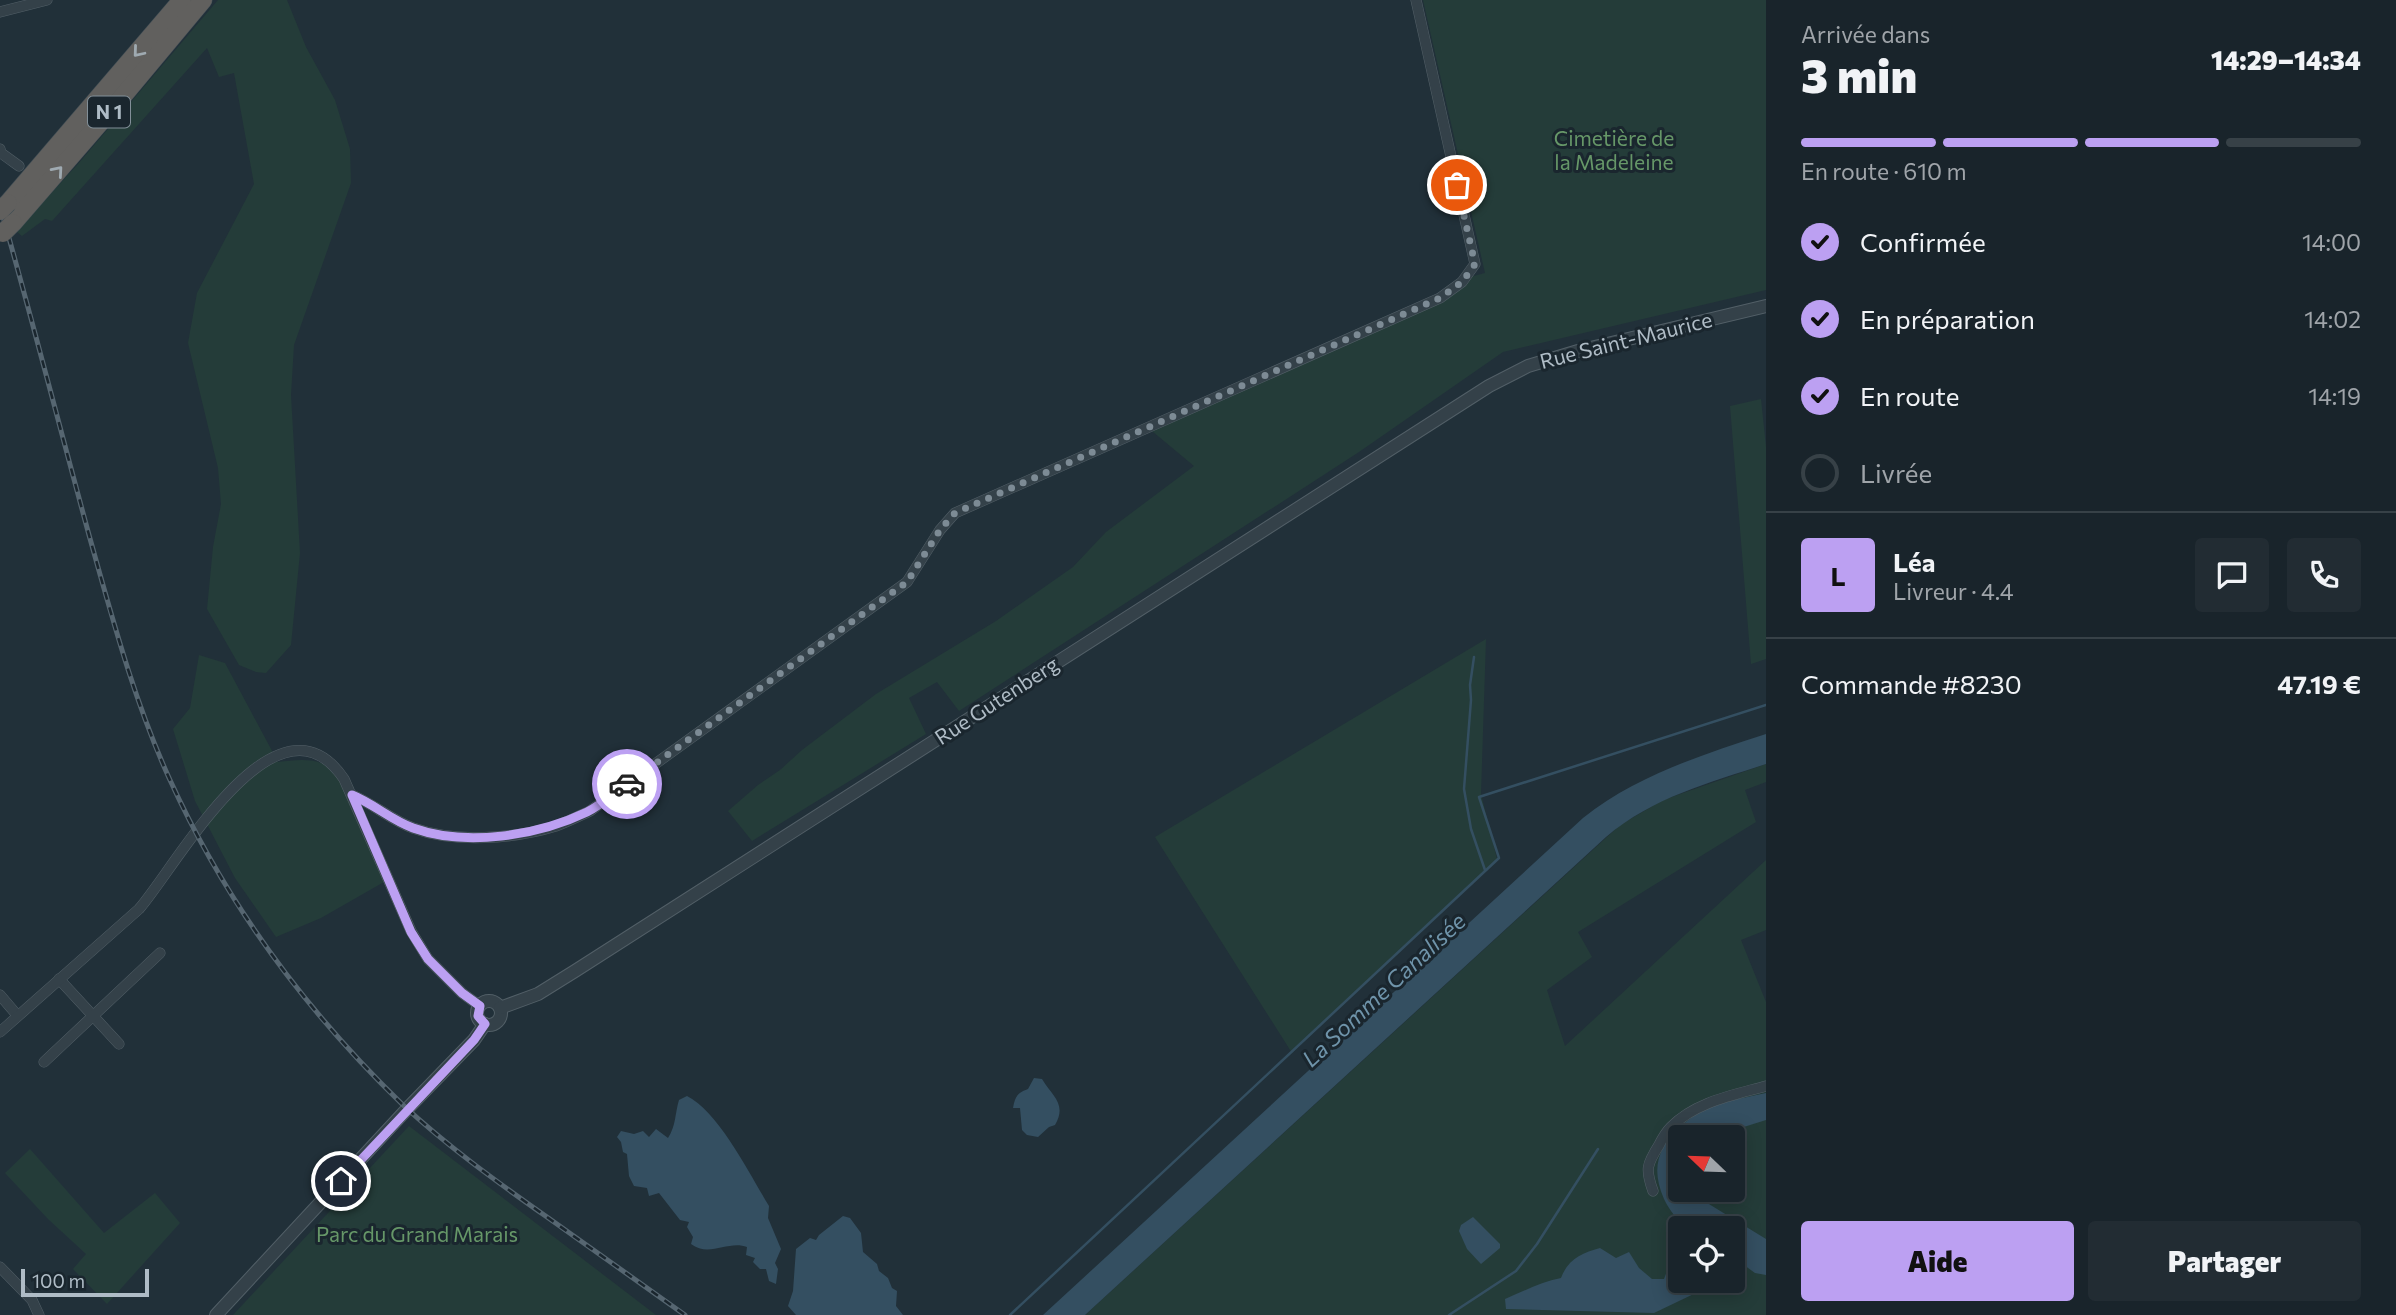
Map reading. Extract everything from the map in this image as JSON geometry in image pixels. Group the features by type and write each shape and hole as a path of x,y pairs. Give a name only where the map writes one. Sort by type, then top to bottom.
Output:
{"highway":[{"name":"N 1","path":"5,221 181,0"},
{"name":"N 1","path":"5,221 117,103 202,0"}],"street":[{"path":"0,12 47,0"},
{"path":"352,795 413,828 463,838 529,832 557,825 590,811 907,582 940,530 955,513 1440,298 1462,282 1475,264 1416,0"},
{"path":"0,149 1,153 19,166"},
{"name":"Rue Saint-Maurice","path":"1489,386 1528,366 1578,351 1766,306"},
{"name":"Rue Gutenberg","path":"500,1008 538,994 575,971 1489,386"},
{"path":"0,1032 16,1015 139,909 232,787 255,768 278,755 302,751 322,757 337,768 352,795 411,932 428,959 462,993 480,1006"},
{"path":"44,1062 160,953"},
{"path":"59,979 119,1044"},
{"path":"0,995 16,1015"},
{"path":"216,1315 474,1040 485,1024 496,1022 501,1016 500,1008 491,1001 480,1006 478,1016 485,1024"},
{"path":"1653,1191 1648,1178 1648,1163 1670,1127 1691,1111 1766,1086"},
{"path":"0,1267 32,1300 39,1315"}],"green space":[{"path":"218,0 287,0 306,47 335,100 350,149 351,183 294,345 291,395 300,553 291,645 266,673 239,665 207,609 213,547 221,504 218,468 188,343 197,293 254,184 234,73 219,77 207,48 52,221 45,219 22,236 16,231 78,164"},
{"name":"Cimetière de la Madeleine","path":"1423,0 1766,0 1766,290 1503,352 1359,452 959,711 937,682 909,698 926,734 752,841 728,811 758,785 876,694 996,621 1073,567 1106,532 1194,466 1152,431 1436,303 1470,277 1485,273"},
{"path":"1761,399 1766,447 1766,659 1751,664 1730,406"},
{"path":"1486,639 1481,794 1497,859 1292,1053 1155,837"},
{"path":"199,655 225,663 278,762 318,762 338,775 384,882 321,918 276,937 235,878 195,801 173,729 190,708"},
{"path":"1766,764 1766,782 1745,790 1756,822 1578,932 1592,957 1547,990 1565,1046 1766,860 1766,930 1741,940 1766,1002 1766,1097 1707,1125 1668,1125 1668,1164 1662,1177 1668,1183 1668,1202 1686,1202 1699,1216 1668,1216 1668,1293 1745,1293 1745,1250 1766,1263 1766,1315 1085,1315 1620,825 1663,800"},
{"path":"1766,1103 1766,1243 1745,1230 1745,1216 1721,1216 1698,1202 1745,1202 1745,1125 1725,1125"},
{"name":"Parc du Grand Marais","path":"409,1126 656,1315 233,1315"},
{"path":"30,1149 104,1233 155,1193 180,1223 107,1304 73,1269 86,1254 48,1219 5,1173"}],"water":[{"path":"1766,734 1766,764 1662,801 1606,837 1085,1315 1043,1315 1583,818 1648,778 1694,758"},
{"path":"1034,1078 1042,1079 1057,1101 1060,1111 1055,1125 1038,1137 1027,1135 1022,1130 1020,1108 1013,1108 1017,1096 1028,1089"},
{"path":"1766,1093 1766,1120 1745,1127 1682,1125 1701,1112"},
{"path":"687,1096 699,1104 722,1130 769,1206 768,1218 781,1249 775,1263 778,1269 776,1284 769,1281 766,1269 760,1269 753,1262 755,1258 746,1255 747,1247 740,1245 705,1249 691,1244 693,1237 687,1227 689,1222 680,1220 659,1193 649,1196 647,1188 634,1186 629,1176 627,1154 623,1152 617,1137 621,1131 634,1134 643,1131 649,1137 656,1129 668,1138 679,1100"},
{"path":"1668,1140 1668,1202 1706,1202 1728,1216 1674,1216 1671,1212 1660,1188 1657,1169"},
{"path":"843,1216 850,1218 861,1233 863,1252 877,1264 879,1271 897,1291 896,1306 903,1315 796,1315 788,1306 793,1291 796,1249 810,1238 816,1240"},
{"path":"1473,1217 1500,1244 1500,1248 1481,1264 1467,1249 1459,1231 1461,1225"},
{"path":"1745,1226 1766,1239 1766,1275 1755,1273 1745,1266"},
{"path":"1600,1248 1616,1258 1629,1252 1639,1268 1652,1279 1664,1279 1668,1270 1668,1293 1696,1293 1654,1313 1506,1309 1505,1299 1561,1278 1576,1258"}],"waterway":[{"path":"1474,657 1464,789 1471,829 1485,870"},
{"name":"La Somme Canalisée","path":"1010,1315 1499,858 1479,797 1766,705"},
{"path":"1449,1315 1516,1271 1537,1244 1598,1149"}],"railway":[{"path":"0,206 89,535 135,689 170,780 192,825 242,912 301,993 366,1068 402,1104 491,1177 685,1315"}],"way so far":[{"path":"627,784 907,582 940,530 955,513 1440,298 1462,282 1475,264 1457,185"}],"route":[{"path":"341,1181 474,1040 485,1024 478,1016 480,1006 462,993 428,959 411,932 352,795 413,828 463,838 529,832 557,825 590,811 627,784"}]}
